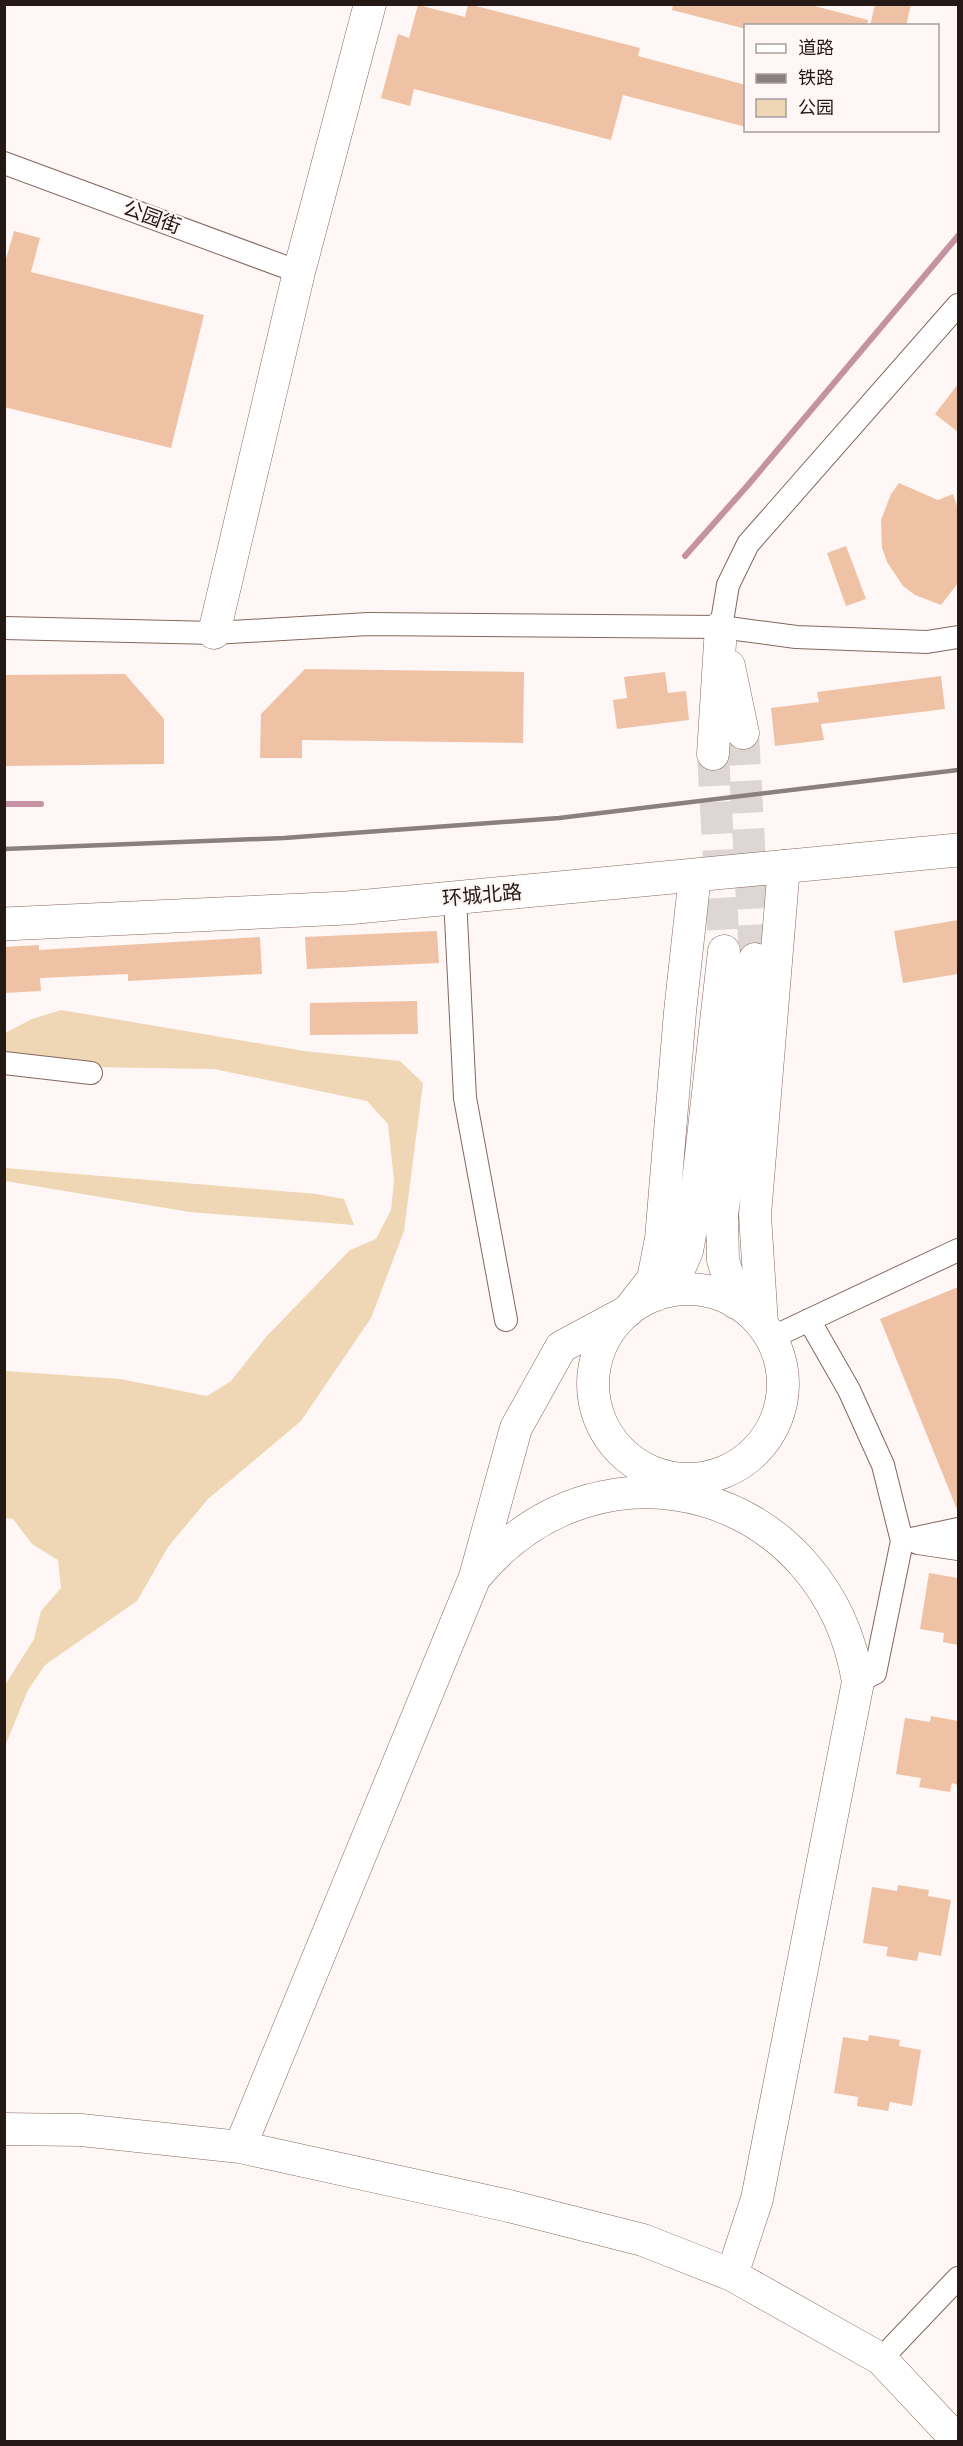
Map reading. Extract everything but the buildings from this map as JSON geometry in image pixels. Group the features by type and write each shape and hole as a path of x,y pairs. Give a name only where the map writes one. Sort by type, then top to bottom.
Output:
{"main road":[{"name":"环城北路","path":"4,924 347,908 958,850"}],"street":[{"path":"214,633 299,272 370,4"},
{"name":"公园街","path":"4,163 299,272"},
{"path":"713,754 722,627 728,585 748,544 958,305"},
{"path":"4,628 214,633 368,624 722,627 796,637 927,642 958,638"},
{"path":"722,627 743,733"},
{"path":"670,1495 735,1467 754,1452 770,1432 777,1417 783,1393 782,1368 766,1331 755,1215 784,867"},
{"path":"670,1495 614,1444 598,1416 593,1383 594,1367 602,1343 615,1323 652,1279 661,1239 680,1011 695,875"},
{"path":"455,898 465,1098 506,1320"},
{"path":"656,1295 681,1267 687,1251 695,1208 724,951"},
{"path":"736,1303 723,1260 723,1215 755,958"},
{"path":"4,1063 91,1073"},
{"path":"766,1331 809,1320 958,1250"},
{"path":"240,2146 475,1577 516,1428 561,1347 656,1295 689,1289 705,1291 736,1303 766,1331"},
{"path":"809,1320 849,1389 883,1465 902,1541 875,1673 858,1682"},
{"path":"626,1456 647,1469 671,1478 704,1478 720,1473"},
{"path":"475,1577 490,1560 526,1529 567,1508 612,1495 670,1495 705,1501 748,1519 768,1531 803,1561 824,1588 841,1617 849,1638 858,1682 757,2199 732,2275"},
{"path":"902,1541 958,1529"},
{"path":"902,1541 958,1549"},
{"path":"4,2129 81,2130 240,2146 509,2206 643,2240 732,2275 881,2359 958,2441"},
{"path":"881,2359 958,2278"}],"green space":[{"path":"61,1010 304,1051 400,1061 423,1083 404,1231 371,1318 301,1421 208,1499 168,1547 137,1601 45,1665 28,1690 5,1746 5,1685 34,1639 41,1611 61,1588 58,1560 32,1544 13,1519 5,1518 5,1371 120,1379 207,1396 231,1381 266,1337 350,1250 376,1239 391,1210 394,1180 388,1124 367,1101 214,1069 89,1067 5,1058 5,1033 32,1019"},
{"path":"5,1168 316,1194 344,1199 354,1225 190,1212 5,1181"}],"waterway":[{"path":"685,556 748,485 958,236"},
{"path":"4,804 41,804"}],"tunnel":[{"path":"743,733 755,959"},
{"path":"713,754 724,951"}],"railway":[{"path":"4,849 284,838 559,818 958,770"}]}
